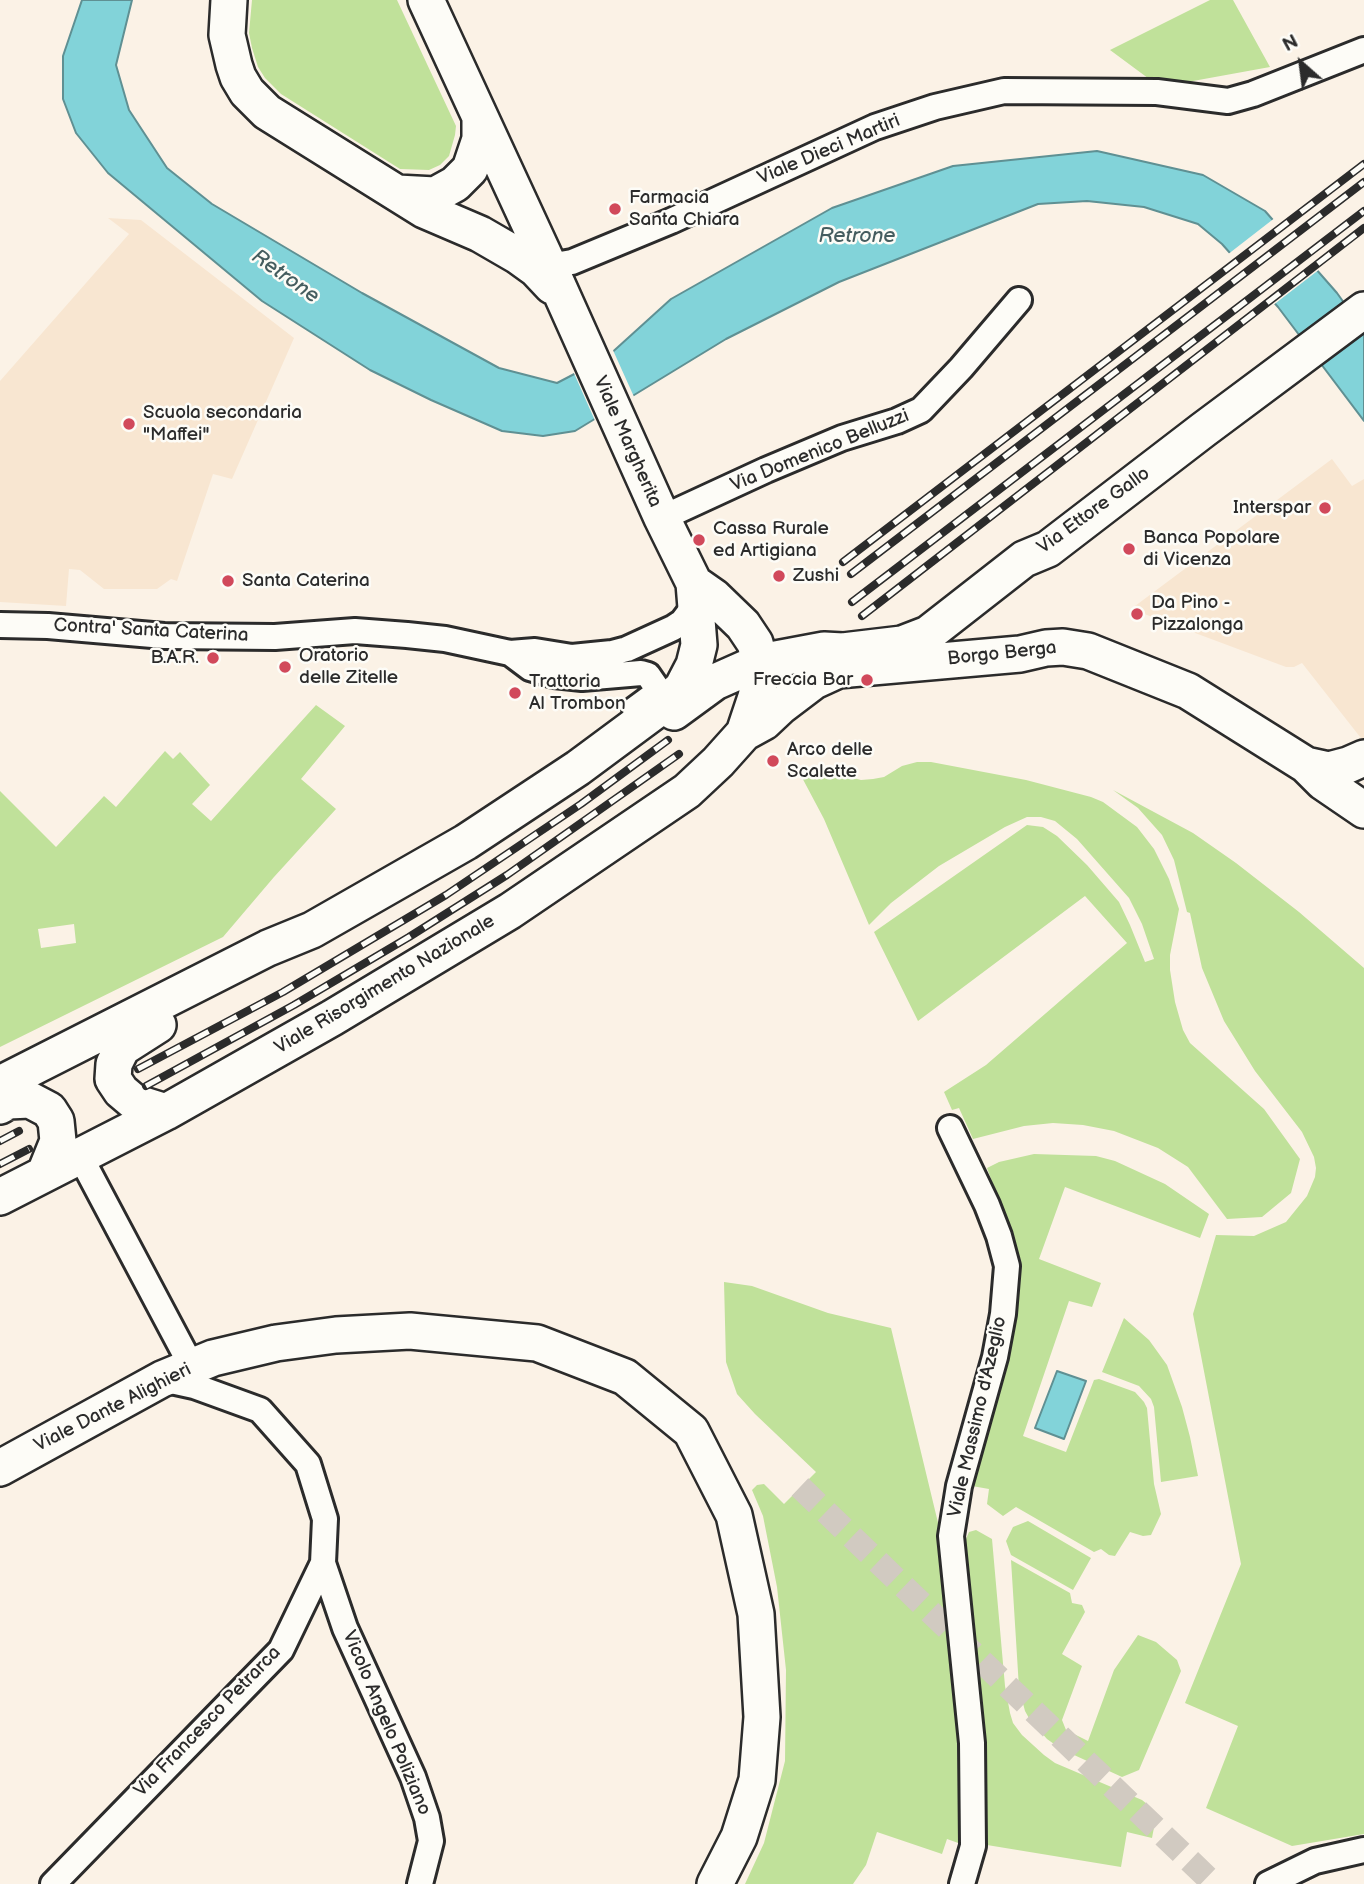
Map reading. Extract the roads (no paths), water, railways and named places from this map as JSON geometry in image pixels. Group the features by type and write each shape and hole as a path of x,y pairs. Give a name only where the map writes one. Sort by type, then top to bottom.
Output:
{"main road":[{"name":"Viale Margherita","path":"229,0 228,44 238,77 247,92 267,112 424,210 480,234 518,256 536,269 566,305"},
{"name":"Viale Margherita","path":"426,0 620,423 694,594 699,646 694,665 681,688 663,705 578,768"},
{"name":"Viale Margherita","path":"397,193 435,195 455,184 470,169 480,139 480,117"},
{"name":"Via Ettore Gallo","path":"578,768 620,751 715,682 760,662 824,650 902,644 928,634 1024,559 1048,549 1363,311"},
{"path":"1046,648 1018,642 991,643 980,640 975,625 1032,571 1048,549"},
{"name":"Viale Margherita","path":"694,594 714,597 743,625 755,643 760,662"},
{"name":"Borgo Berga","path":"744,733 764,722 814,681 838,670 1020,654 1063,647 1088,651 1188,691 1306,765 1323,782 1364,810"},
{"path":"744,733 756,697 761,674 760,662"},
{"name":"Viale Risorgimento Nazionale","path":"0,1197 166,1112 332,1018 510,911 687,791 744,733"},
{"name":"Borgo Berga","path":"1306,765 1329,770 1364,758"},
{"path":"166,1112 134,1102 121,1091 113,1079 114,1064 122,1048 278,955 312,930 466,842 578,768"},
{"path":"1364,770 1364,780"},
{"path":"0,1084 268,948 312,930"},
{"path":"0,1106 8,1101 30,1100 49,1110 56,1121 58,1141 45,1173"},
{"name":"Viale Dante Alighieri","path":"0,1468 177,1373 213,1358 276,1343 336,1335 411,1331 537,1343 625,1377 691,1431 734,1515 756,1614 762,1717 757,1780 739,1837 715,1884"}],"street":[{"name":"Viale Dieci Martiri","path":"549,266 572,262 874,127 935,107 1004,91 1157,92 1228,102 1364,50"},
{"name":"Via Domenico Belluzzi","path":"662,518 842,438 897,421 921,410 1019,300"},
{"name":"Contra' Santa Caterina","path":"0,625 48,626 164,636 275,637 355,631 445,639 510,653 535,651 572,657 627,649 673,628 682,622 694,594"},
{"name":"Contra' Santa Caterina","path":"510,653 530,668 554,675 582,678 641,673 653,680 657,688 654,695 601,733 578,768"},
{"name":"Viale Massimo d'Azeglio","path":"950,1128 987,1205 1007,1266 1003,1314 995,1357 959,1486 951,1536 972,1743 973,1846 962,1884"},
{"path":"80,1156 177,1373"},
{"name":"Via Francesco Petrarca","path":"53,1884 281,1650 323,1563 326,1518 309,1464 260,1410 194,1386 177,1373"},
{"name":"Vicolo Angelo Poliziano","path":"323,1563 345,1628 413,1776 428,1818 431,1841 420,1884"},
{"path":"1268,1884 1315,1861 1364,1850"}],"water":[{"name":"Retrone","path":"82,0 132,0 116,65 129,110 167,168 212,204 362,293 499,368 557,383 607,357 671,299 832,208 953,166 1097,151 1203,175 1265,211 1337,293 1364,331 1364,421 1278,307 1222,244 1198,224 1144,207 1087,201 1038,204 839,282 726,339 575,431 543,436 502,431 370,370 262,301 108,173 76,133 63,99 63,56"},
{"path":"1057,1371 1086,1381 1064,1439 1035,1428"}],"tunnel":[{"path":"800,1487 1214,1884"}],"railway":[{"path":"843,562 1364,164"},
{"path":"851,574 1364,182"},
{"path":"852,602 1364,211"},
{"path":"862,616 1364,228"},
{"path":"138,1069 283,992 446,895 581,804 668,740"},
{"path":"146,1086 294,1005 409,937 507,875 679,754"},
{"path":"0,1141 19,1131"},
{"path":"0,1164 29,1149"}],"place":[{"name":"Farmacia Santa Chiara","path":"615,209"},
{"name":"Scuola secondaria \"Maffei\"","path":"129,424"},
{"name":"Interspar","path":"1325,508"},
{"name":"Cassa Rurale ed Artigiana","path":"699,540"},
{"name":"Banca Popolare di Vicenza","path":"1129,549"},
{"name":"Zushi","path":"779,576"},
{"name":"Santa Caterina","path":"228,581"},
{"name":"Da Pino - Pizzalonga","path":"1137,614"},
{"name":"B.A.R.","path":"213,658"},
{"name":"Oratorio delle Zitelle","path":"285,667"},
{"name":"Freccia Bar","path":"867,680"},
{"name":"Trattoria Al Trombon","path":"515,693"},
{"name":"Arco delle Scalette","path":"773,761"}]}
